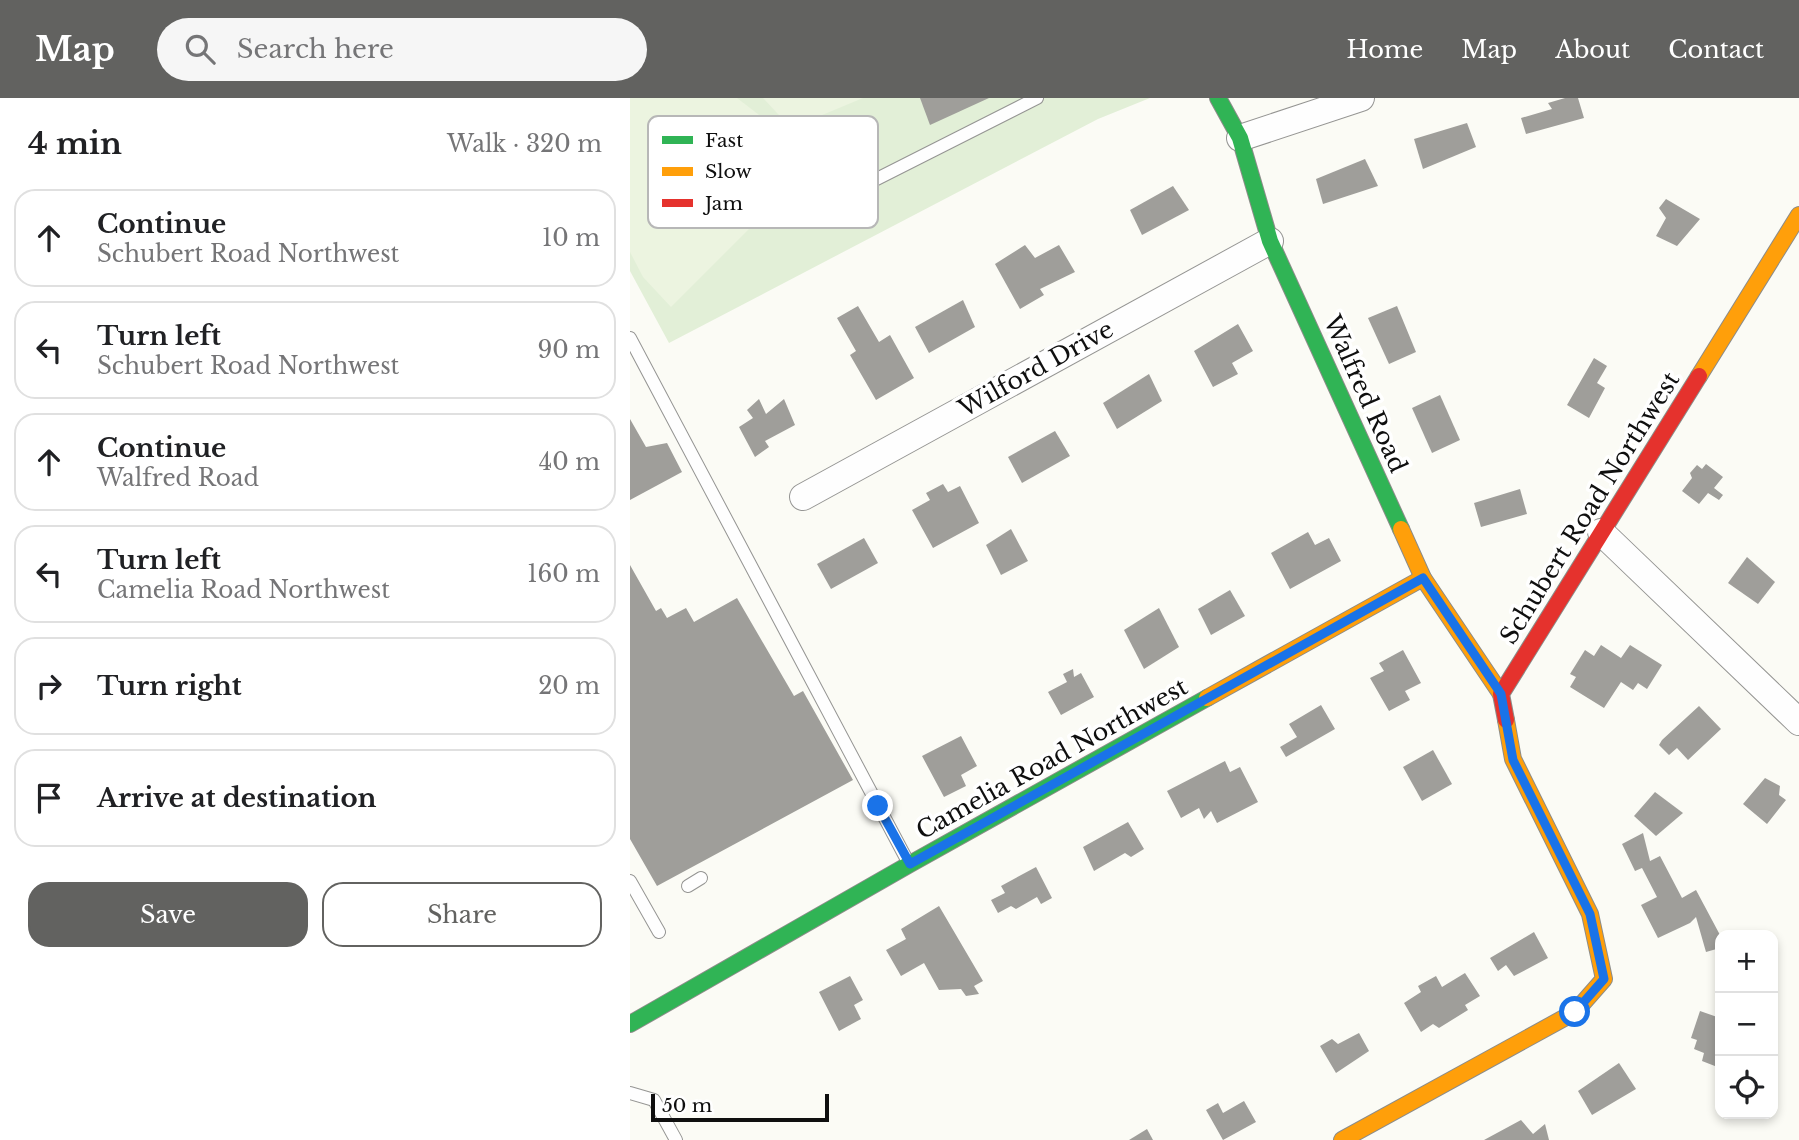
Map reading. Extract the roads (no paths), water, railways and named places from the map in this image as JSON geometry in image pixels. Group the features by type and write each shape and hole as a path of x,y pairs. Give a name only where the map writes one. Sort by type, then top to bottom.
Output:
{"street":[{"name":"Walfred Road","path":"1218,98 1240,138 1270,241 1423,578 1501,694"},
{"path":"1240,138 1361,98"},
{"name":"Schubert Road Northwest","path":"1501,694 1797,223"},
{"name":"Wilford Drive","path":"803,497 1270,241"},
{"path":"1601,532 1799,722"},
{"name":"Camelia Road Northwest","path":"630,1024 910,864 1423,578"},
{"path":"1342,1140 1575,1012 1604,979 1590,914 1513,760 1501,694"}],"lane":[{"path":"878,178 1037,98"},
{"path":"630,338 910,864"},
{"path":"688,886 701,878"},
{"path":"630,881 659,932"},
{"path":"630,1094 654,1100 676,1140"}]}
